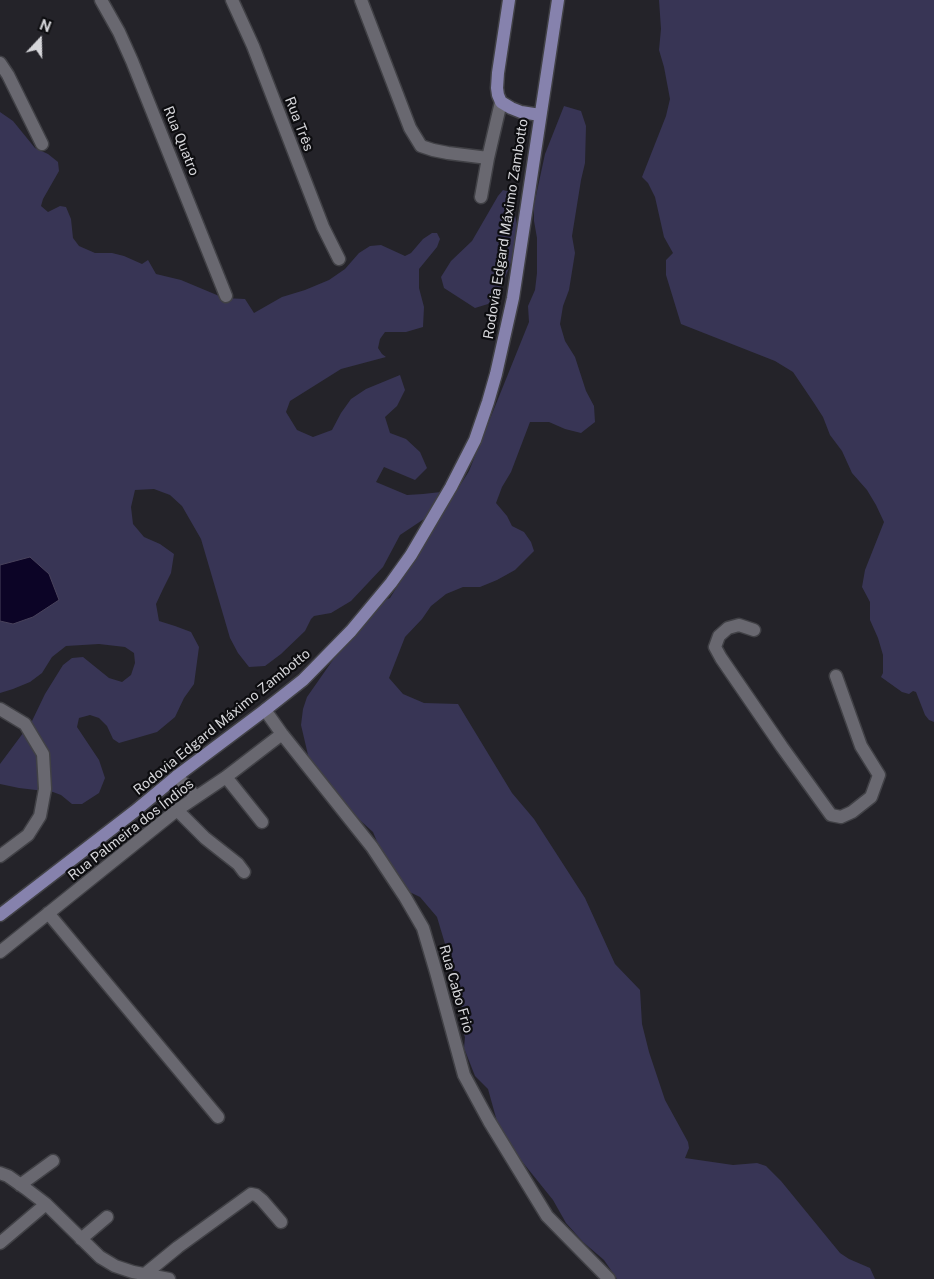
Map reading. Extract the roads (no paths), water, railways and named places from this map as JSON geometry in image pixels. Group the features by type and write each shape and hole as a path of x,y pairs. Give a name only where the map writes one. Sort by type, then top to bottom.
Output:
{"main road":[{"path":"509,0 498,73 498,95 501,102 521,112 540,115"},
{"name":"Rodovia Edgard Máximo Zambotto","path":"0,915 314,670 351,631 391,583 411,555 451,487 475,440 490,393 513,298 558,0"}],"street":[{"name":"Rua Quatro","path":"101,0 119,32 132,61 226,296"},
{"name":"Rua Três","path":"232,0 253,46 323,227 339,259"},
{"path":"361,0 410,128 421,146 448,154 488,158"},
{"path":"0,63 8,75 42,144"},
{"path":"481,197 501,102"},
{"path":"754,630 739,625 728,628 719,636 715,647 782,748 831,815 841,817 852,812 870,797 879,775 861,746 836,676"},
{"path":"0,709 25,724 43,754 45,790 40,816 28,835 0,856"},
{"name":"Rua Cabo Frio","path":"265,710 372,847 405,897 423,928 464,1075 489,1121 547,1216 609,1279"},
{"name":"Rua Palmeira dos Índios","path":"0,952 177,810 226,777 282,734"},
{"path":"177,776 196,797"},
{"path":"226,777 262,822"},
{"path":"177,810 205,838 238,864 244,872"},
{"path":"48,914 218,1117"},
{"path":"20,1184 53,1161"},
{"path":"0,1173 20,1184 46,1204 100,1257 134,1275 169,1279"},
{"path":"134,1275 178,1247 251,1194 256,1195 262,1200 281,1222"},
{"path":"0,1242 46,1204"},
{"path":"81,1239 107,1217"}]}
